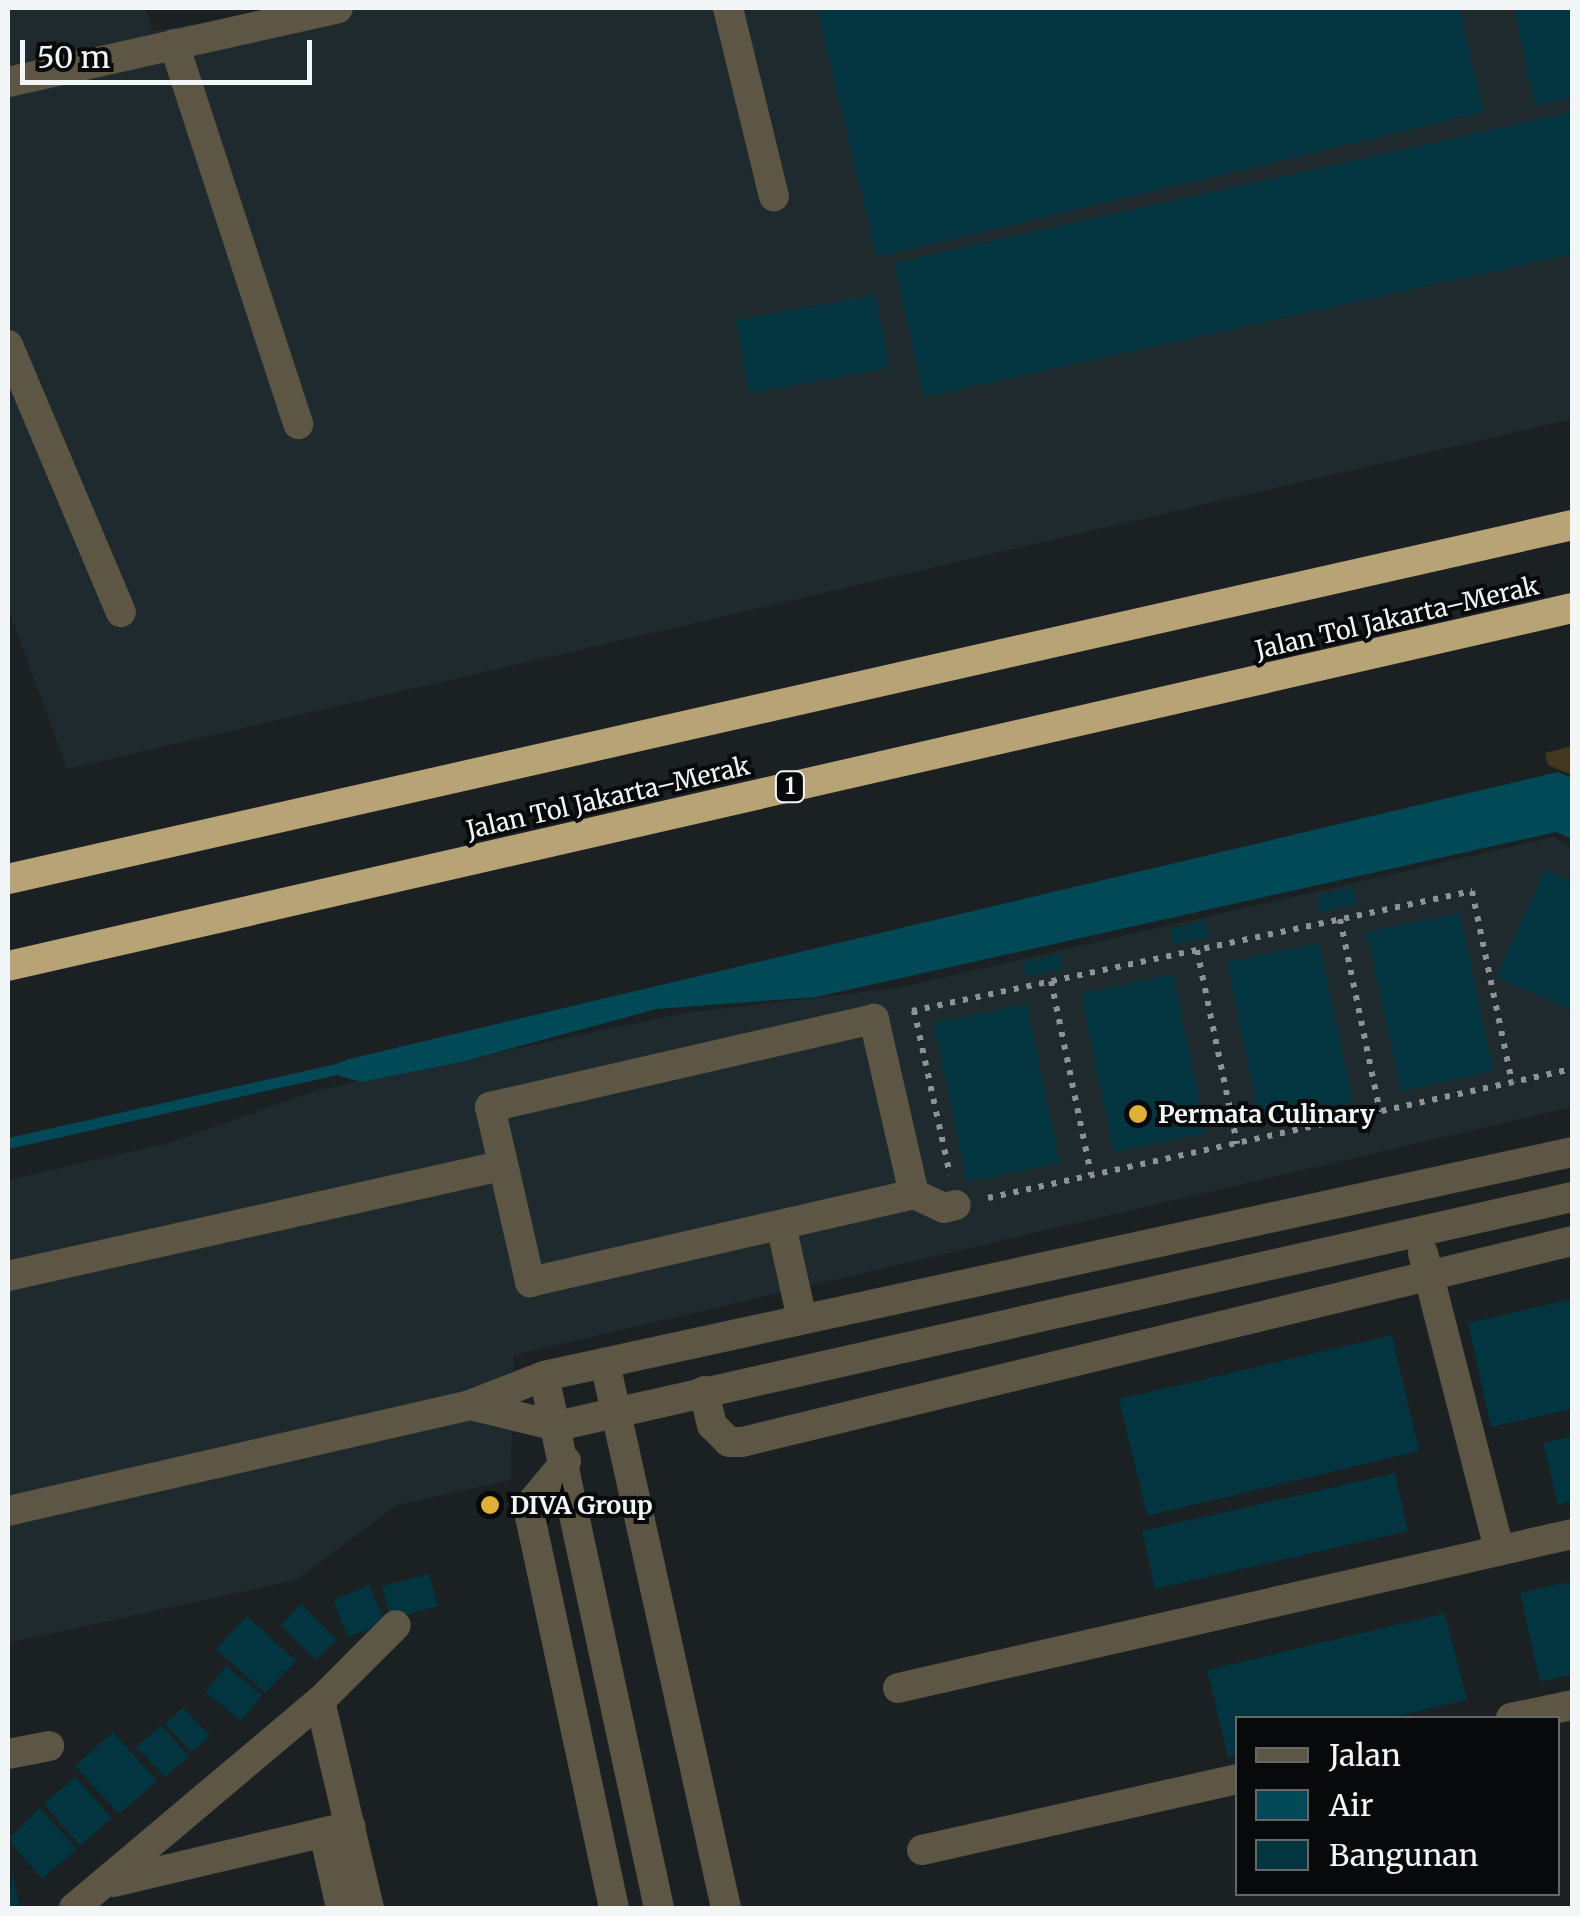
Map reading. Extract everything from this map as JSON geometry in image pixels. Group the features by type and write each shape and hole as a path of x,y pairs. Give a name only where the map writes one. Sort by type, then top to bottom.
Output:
{"highway":[{"name":"Jalan Tol Jakarta–Merak","path":"8,879 1572,525"},
{"name":"Jalan Tol Jakarta–Merak","path":"8,966 1572,608"}],"street":[{"path":"8,82 338,8"},
{"path":"728,8 774,196"},
{"path":"174,44 298,424"},
{"path":"8,346 122,612"},
{"path":"914,1194 874,1019 490,1107 530,1282 914,1194 944,1208 956,1205"},
{"path":"8,1511 470,1404 544,1376 1572,1152"},
{"path":"8,1276 501,1166"},
{"path":"470,1404 557,1426 1572,1197"},
{"path":"782,1225 802,1319"},
{"path":"1418,1232 1499,1550"},
{"path":"704,1390 712,1426 729,1442 742,1442 1428,1272 1572,1241"},
{"path":"605,1363 726,1908"},
{"path":"544,1376 566,1461 659,1908"},
{"path":"566,1461 528,1507 614,1908"},
{"path":"898,1688 1572,1534"},
{"path":"74,1908 320,1700 396,1625"},
{"path":"320,1700 337,1829 341,1908"},
{"path":"1521,1716 1572,1705"},
{"path":"8,1754 49,1746"},
{"path":"922,1850 1235,1781"},
{"path":"106,1884 337,1829"},
{"path":"337,1829 369,1908"}],"path":[{"path":"874,1019 1472,891 1512,1083"},
{"path":"1340,920 1380,1112"},
{"path":"1196,950 1237,1144"},
{"path":"1051,982 1091,1175"},
{"path":"914,1010 956,1205 1572,1070"}],"shaded area":[{"path":"8,8 145,8 153,31 288,8 1572,8 1572,419 67,769 8,608"},
{"path":"1572,746 1572,775 1548,765 1545,753"},
{"path":"1553,837 1572,847 1572,1107 514,1355 511,1480 397,1505 296,1580 8,1643 8,1180 168,1143 318,1090 685,1013 897,988"}],"water":[{"path":"1558,772 1572,778 1572,839 1556,832 816,997 657,1009 461,1062 361,1082 337,1075 336,1064 349,1059"}],"building":[{"path":"817,8 1459,8 1484,112 877,257"},
{"path":"1514,8 1572,8 1572,98 1535,106"},
{"path":"1572,112 1572,254 924,397 894,263"},
{"path":"876,295 889,368 749,393 736,320"},
{"path":"1545,869 1572,881 1572,1010 1497,977"},
{"path":"1354,888 1357,904 1320,912 1317,895"},
{"path":"1460,913 1493,1071 1401,1091 1367,932"},
{"path":"1206,921 1210,937 1173,944 1170,929"},
{"path":"1319,943 1353,1101 1260,1121 1227,962"},
{"path":"1060,954 1062,969 1026,977 1023,962"},
{"path":"1173,974 1206,1133 1114,1152 1081,994"},
{"path":"1027,1004 1060,1163 967,1182 934,1023"},
{"path":"1572,1299 1572,1409 1491,1427 1468,1323"},
{"path":"1392,1335 1419,1451 1147,1516 1119,1399"},
{"path":"1572,1436 1572,1502 1558,1505 1543,1443"},
{"path":"1395,1473 1408,1531 1155,1589 1142,1531"},
{"path":"429,1574 438,1606 391,1619 382,1586"},
{"path":"1572,1581 1572,1675 1540,1682 1520,1593"},
{"path":"369,1585 385,1623 348,1637 333,1600"},
{"path":"301,1604 337,1640 316,1660 281,1625"},
{"path":"1445,1613 1467,1700 1398,1716 1235,1716 1235,1756 1228,1757 1207,1670"},
{"path":"247,1616 296,1661 265,1693 216,1649"},
{"path":"226,1666 262,1695 241,1721 205,1692"},
{"path":"183,1707 210,1736 192,1752 165,1724"},
{"path":"161,1725 189,1756 165,1777 136,1747"},
{"path":"113,1732 157,1781 119,1814 75,1766"},
{"path":"75,1777 112,1818 80,1846 44,1804"},
{"path":"40,1808 77,1849 42,1879 8,1839"},
{"path":"13,1873 20,1908 8,1908"}],"waterway":[{"path":"8,1143 351,1066"}],"place":[{"name":"Permata Culinary","path":"1138,1114"},
{"name":"DIVA Group","path":"490,1505"}]}
